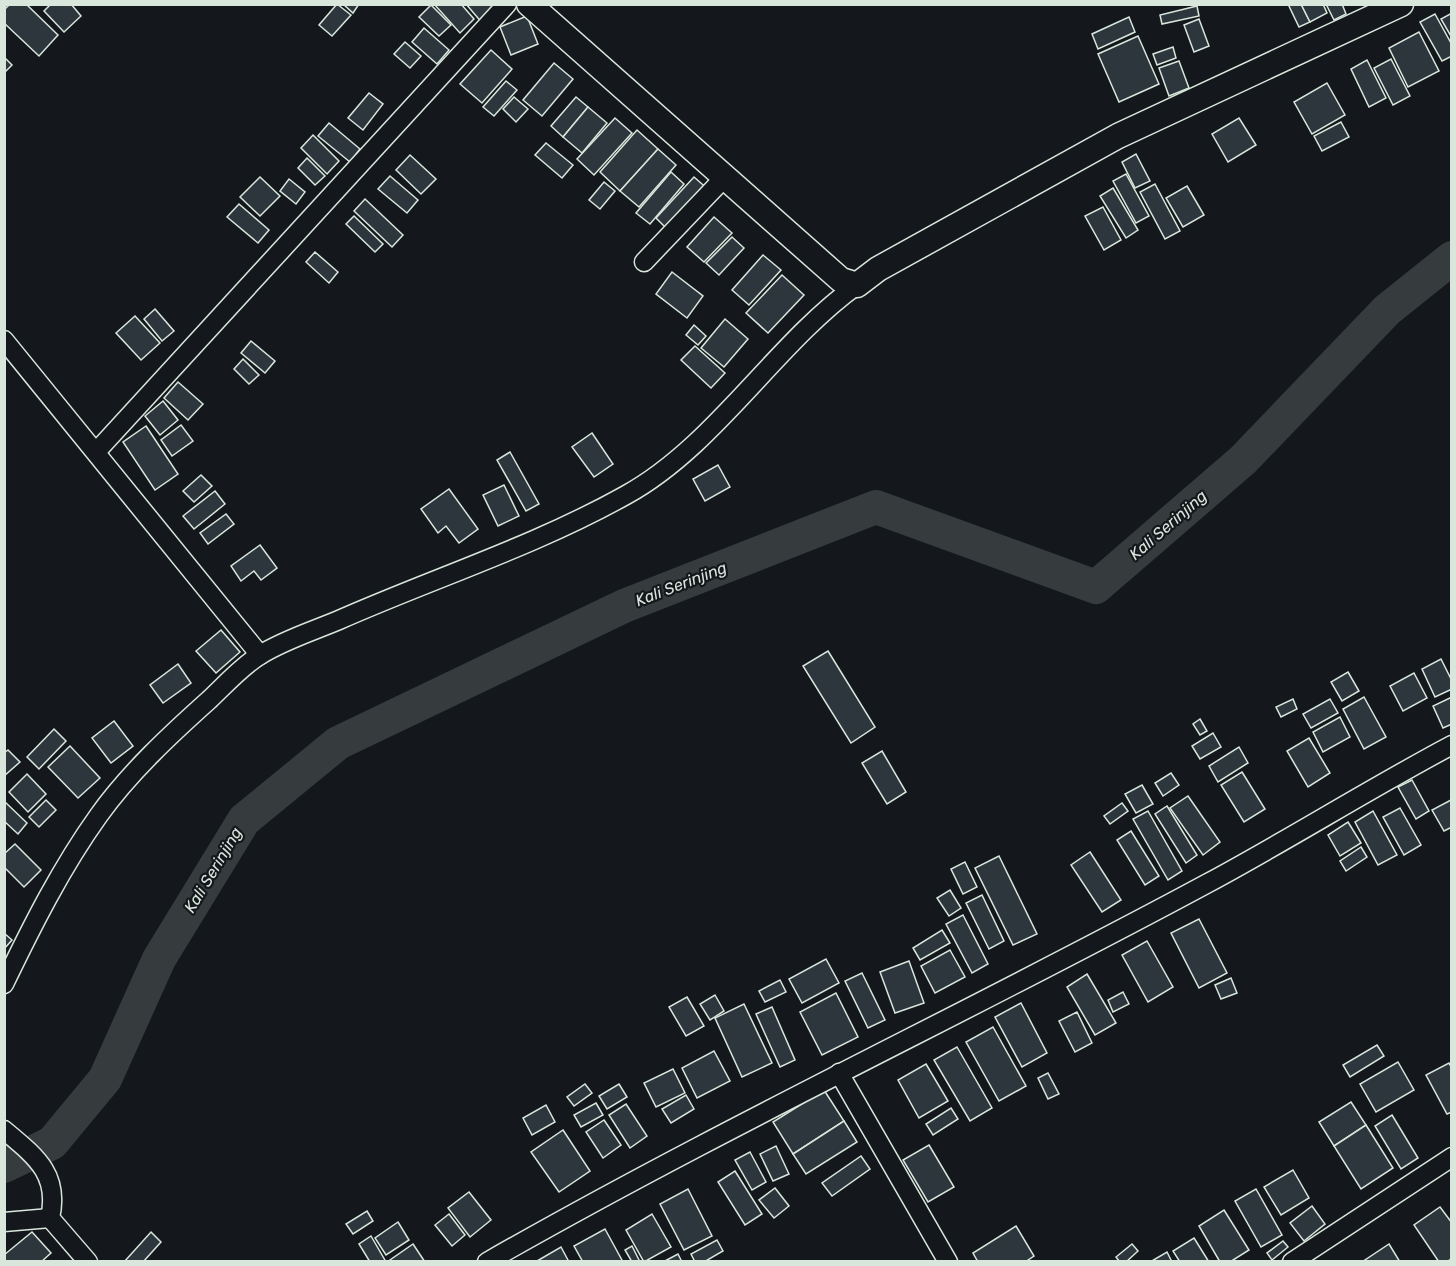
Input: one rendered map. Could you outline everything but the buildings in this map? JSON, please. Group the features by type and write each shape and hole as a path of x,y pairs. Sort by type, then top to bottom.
{"street":[{"path":"96,452 507,4"},
{"path":"529,4 841,280 857,285"},
{"path":"4,984 40,910 98,816 123,784 178,727 260,655 370,606 474,565 626,495 659,474 694,443 810,326 878,269 1118,136 1401,4"},
{"path":"644,262 724,178"},
{"path":"4,340 260,655"},
{"path":"487,1262 569,1215 839,1073 1209,883 1452,744"},
{"path":"839,1073 948,1262"},
{"path":"4,1130 23,1145 49,1175 53,1193 50,1218 88,1262"},
{"path":"1292,1262 1452,1157"},
{"path":"4,1222 50,1218"}],"waterway":[{"name":"Kali Serinjing","path":"4,1166 52,1143 105,1079 159,959 244,820 338,743 624,606 876,507 1096,587 1243,460 1387,310 1452,258"}]}
